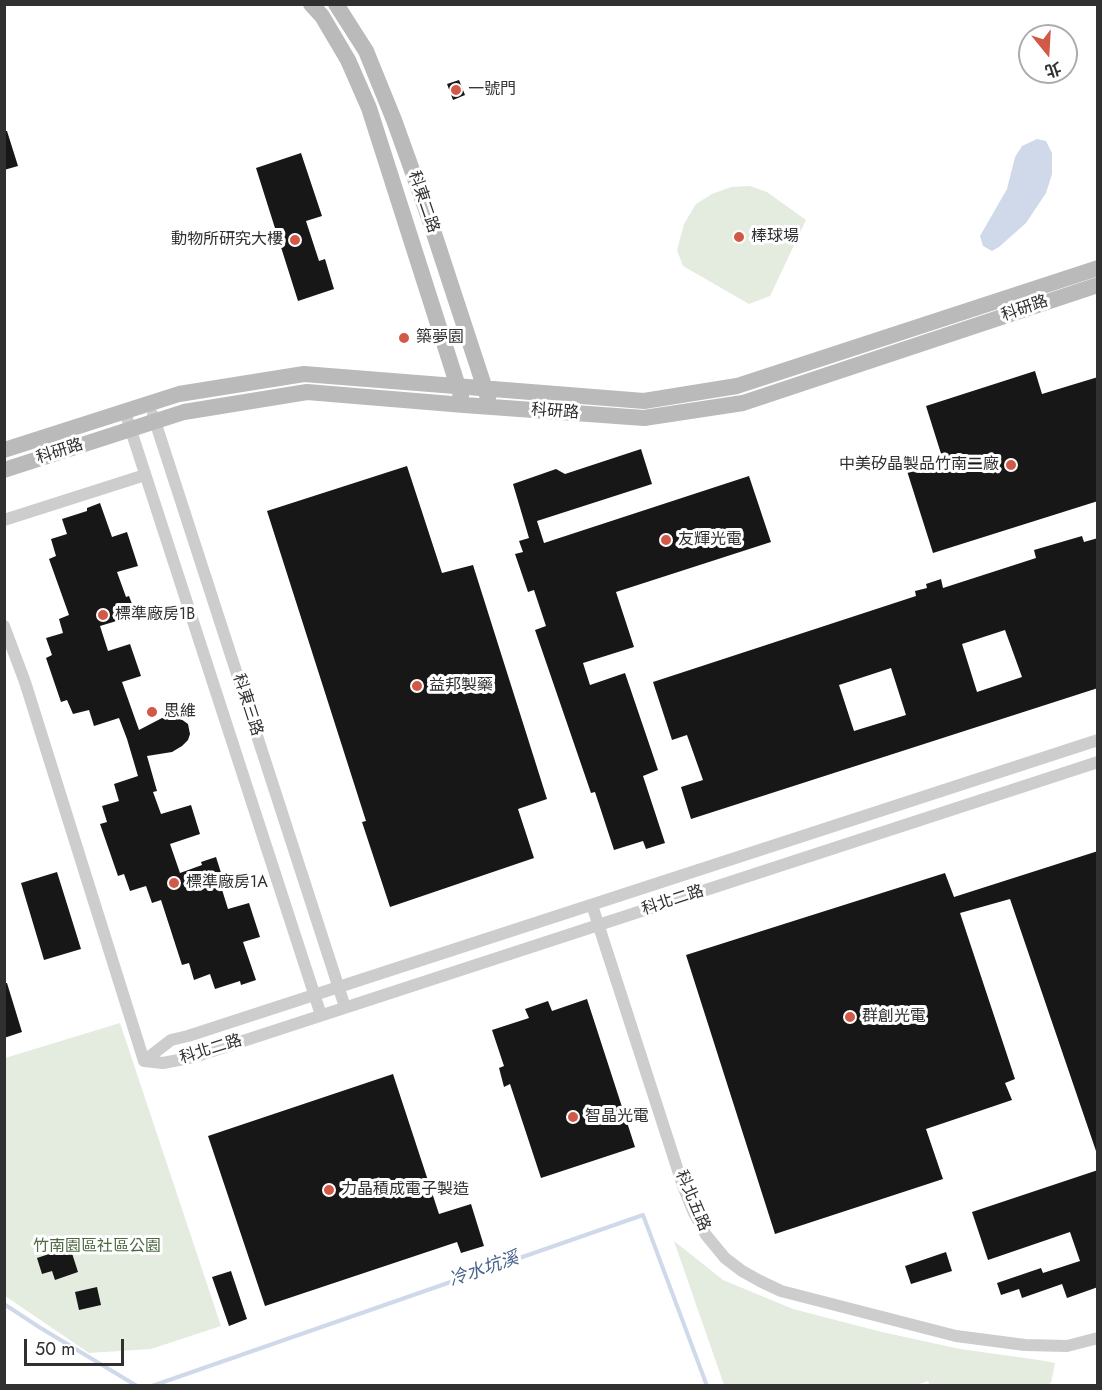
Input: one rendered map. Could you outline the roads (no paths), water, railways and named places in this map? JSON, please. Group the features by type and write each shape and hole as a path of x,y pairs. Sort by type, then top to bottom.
{"street":[{"name":"科東二路","path":"337,5 366,51 394,120 426,209 491,407"},
{"name":"科東二路","path":"313,8 348,60 369,108 464,405"},
{"path":"376,127 394,120"},
{"path":"404,216 426,209"},
{"name":"科研路","path":"4,450 179,394 304,374 644,401 737,386 1098,268"},
{"name":"科研路","path":"4,470 184,412 307,392 644,418 743,404 1098,285"},
{"name":"科東三路","path":"149,404 345,1007"},
{"name":"科東三路","path":"125,412 321,1015"},
{"path":"4,520 146,475"},
{"path":"4,626 25,682 144,1061"},
{"name":"科北二路","path":"144,1061 171,1040 1098,740"},
{"name":"科北二路","path":"144,1061 163,1064 186,1059 1098,762"},
{"name":"科北五路","path":"592,905 683,1186 706,1235 725,1258 742,1271 781,1291 956,1336 1017,1344 1067,1346 1098,1338"}],"water":[{"path":"1037,139 1046,141 1052,153 1052,174 1046,193 1026,223 992,251 983,246 980,236 1007,189 1015,157 1022,146"}],"waterway":[{"name":"冷水坑溪","path":"152,1386 643,1215 707,1386"},
{"name":"冷水坑溪","path":"4,1304 137,1386"}],"place":[{"name":"一號門","path":"456,90"},
{"name":"棒球場","path":"739,237"},
{"name":"動物所研究大樓","path":"295,240"},
{"name":"築夢園","path":"404,338"},
{"name":"中美矽晶製品竹南二廠","path":"1011,465"},
{"name":"友輝光電","path":"666,540"},
{"name":"標準廠房1B","path":"103,615"},
{"name":"益邦製藥","path":"417,686"},
{"name":"思維","path":"152,712"},
{"name":"標準廠房1A","path":"174,883"},
{"name":"群創光電","path":"850,1017"},
{"name":"智晶光電","path":"573,1117"},
{"name":"力晶積成電子製造","path":"329,1190"}],"park label":[{"name":"竹南園區社區公園","path":"97,1247"}]}
